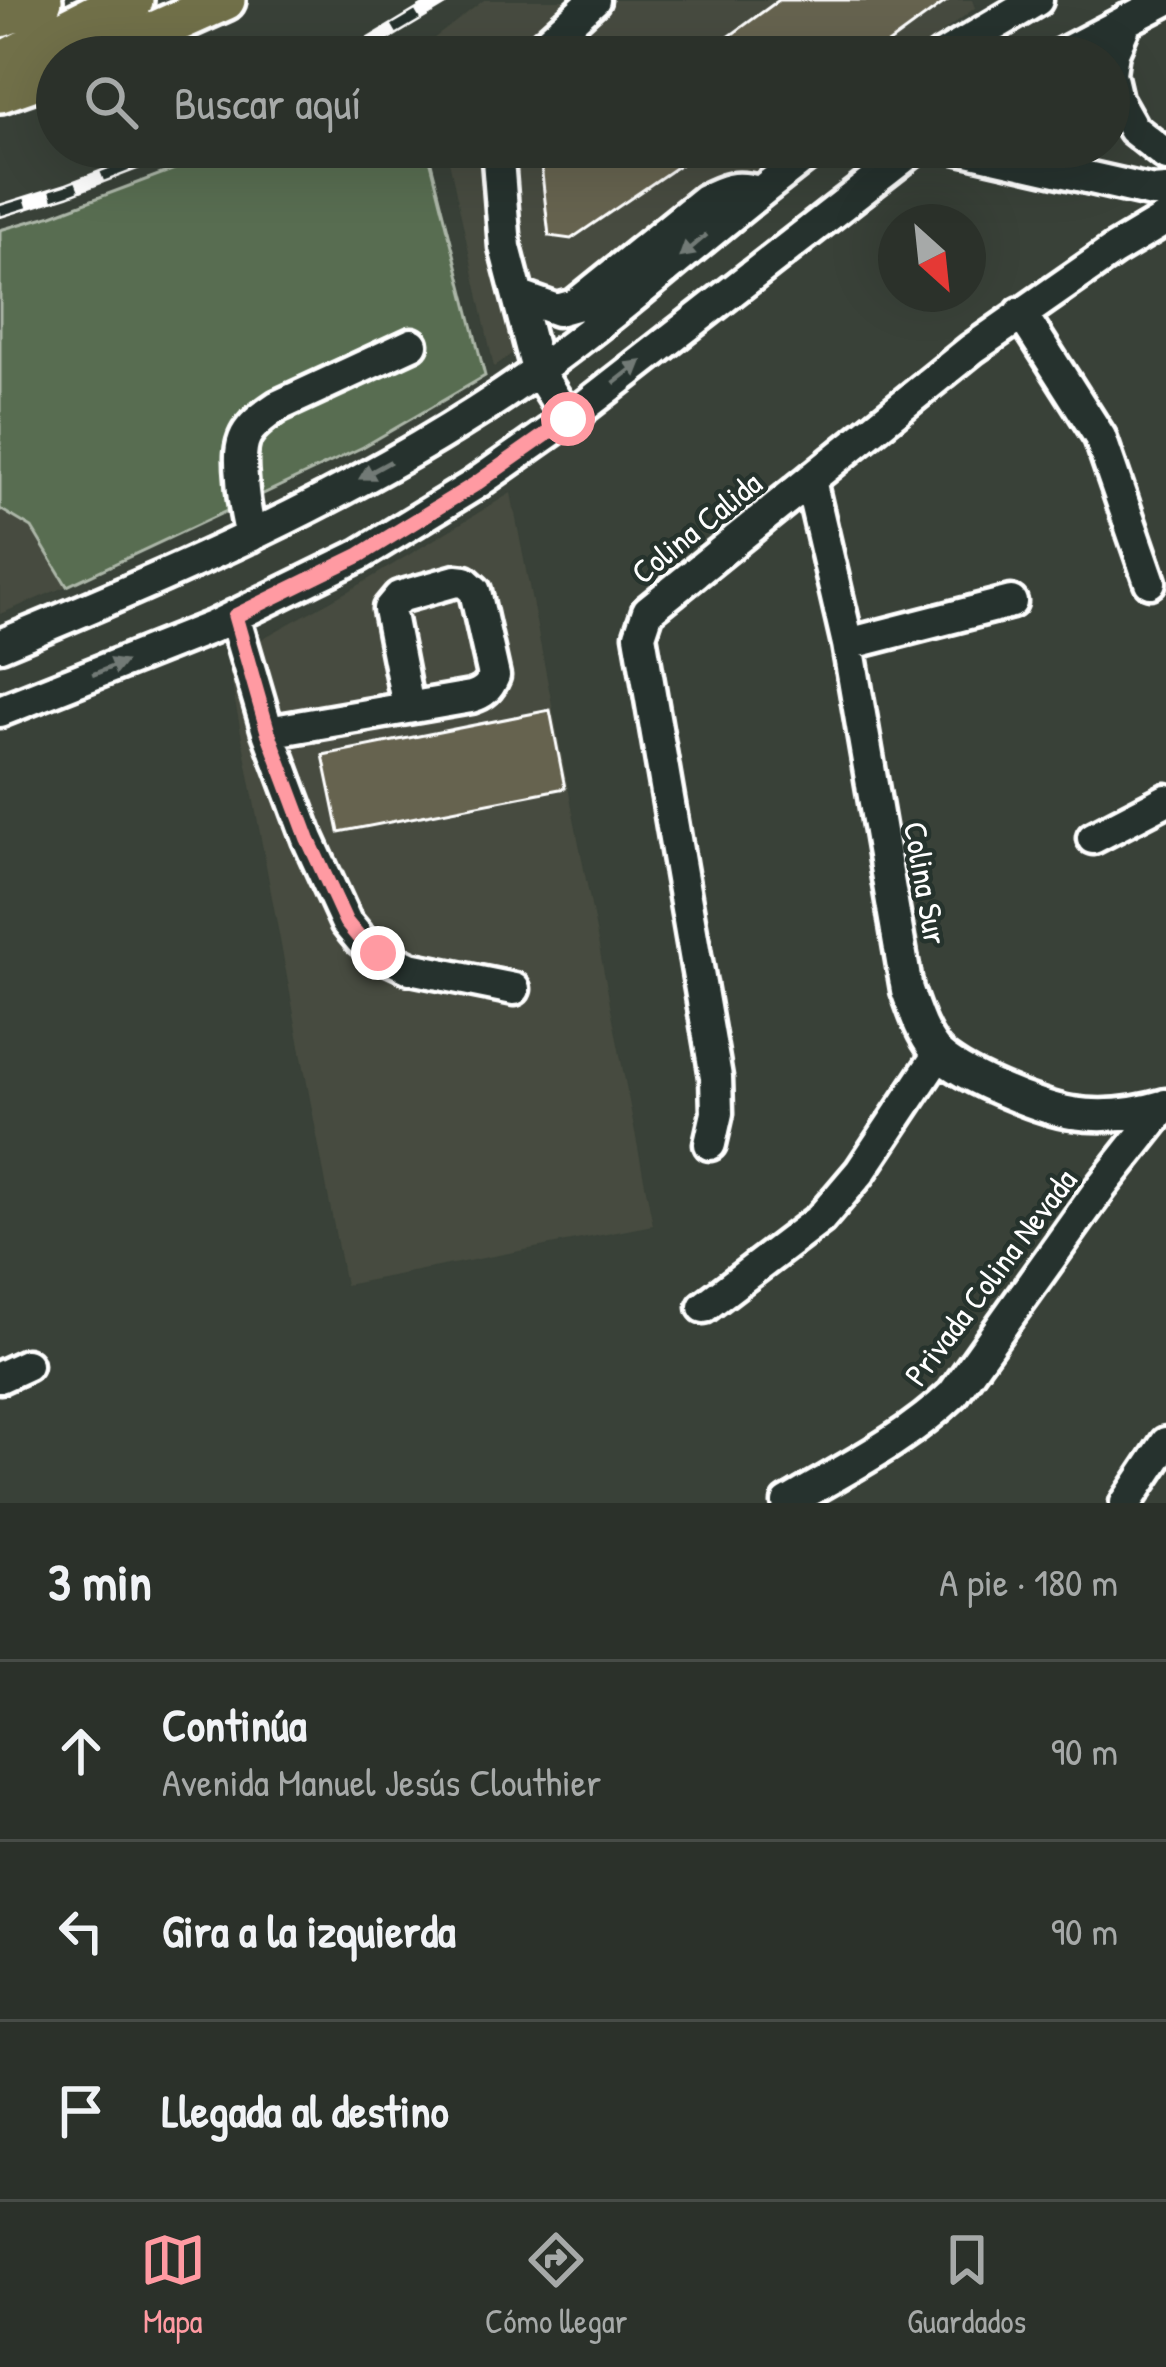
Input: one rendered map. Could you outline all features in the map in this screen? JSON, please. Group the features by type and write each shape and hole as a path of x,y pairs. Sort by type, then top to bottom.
{"highway":[{"path":"0,14 39,0"},
{"path":"59,36 130,0"},
{"path":"0,66 36,48"}],"main road":[{"path":"145,36 225,0"},
{"path":"0,92 36,79"}],"street":[{"path":"554,36 594,0"},
{"path":"976,36 1037,0"},
{"path":"1097,36 1166,0"},
{"path":"1120,36 1127,20"},
{"path":"1130,124 1166,155"},
{"path":"499,168 505,247 537,370 568,419"},
{"path":"0,645 251,536 408,452 537,370 791,168"},
{"path":"0,711 235,616 360,555 474,485 568,419 890,168"},
{"path":"1047,168 1166,191"},
{"path":"518,296 556,310 575,305 705,200 741,187 758,193"},
{"name":"Colina Calida","path":"710,1144 717,1113 716,1077 640,635 648,611 972,349 1166,219"},
{"path":"1021,314 1100,437 1150,582"},
{"path":"251,536 239,450 248,432 278,406 412,344"},
{"name":"Colina Sur","path":"810,480 848,644 908,990 920,1026 938,1055"},
{"path":"268,732 471,697 489,687 494,676 480,612 475,591 465,582 399,597 389,609 408,707"},
{"path":"848,644 1011,602"},
{"path":"235,616 268,732 346,922 378,953 410,968 514,989"},
{"path":"1093,838 1166,800"},
{"path":"704,1307 820,1219 860,1172 938,1055 991,1086 1070,1113 1141,1113 1166,1106"},
{"name":"Privada Colina Nevada","path":"788,1503 898,1439 953,1394 1166,1106"},
{"path":"1126,1503 1166,1443"}],"shaded area":[{"path":"484,0 972,0 975,8 938,36 437,36"},
{"path":"451,168 761,168 494,367"},
{"path":"511,493 653,1225 345,1285 227,658"},
{"path":"0,509 32,528 67,586 0,614"}],"green space":[{"path":"177,168 432,168 485,376 363,447 67,586 32,528 0,509 0,230"}],"building":[{"path":"779,0 948,0 899,36 730,36"},
{"path":"541,168 675,168 571,239 549,236"},
{"path":"550,710 565,788 339,832 323,755"}],"railway":[{"path":"383,36 443,0"},
{"path":"0,211 124,168"}],"route":[{"path":"378,953 346,922 308,839 253,688 235,616 360,555 474,485 568,419"}]}
